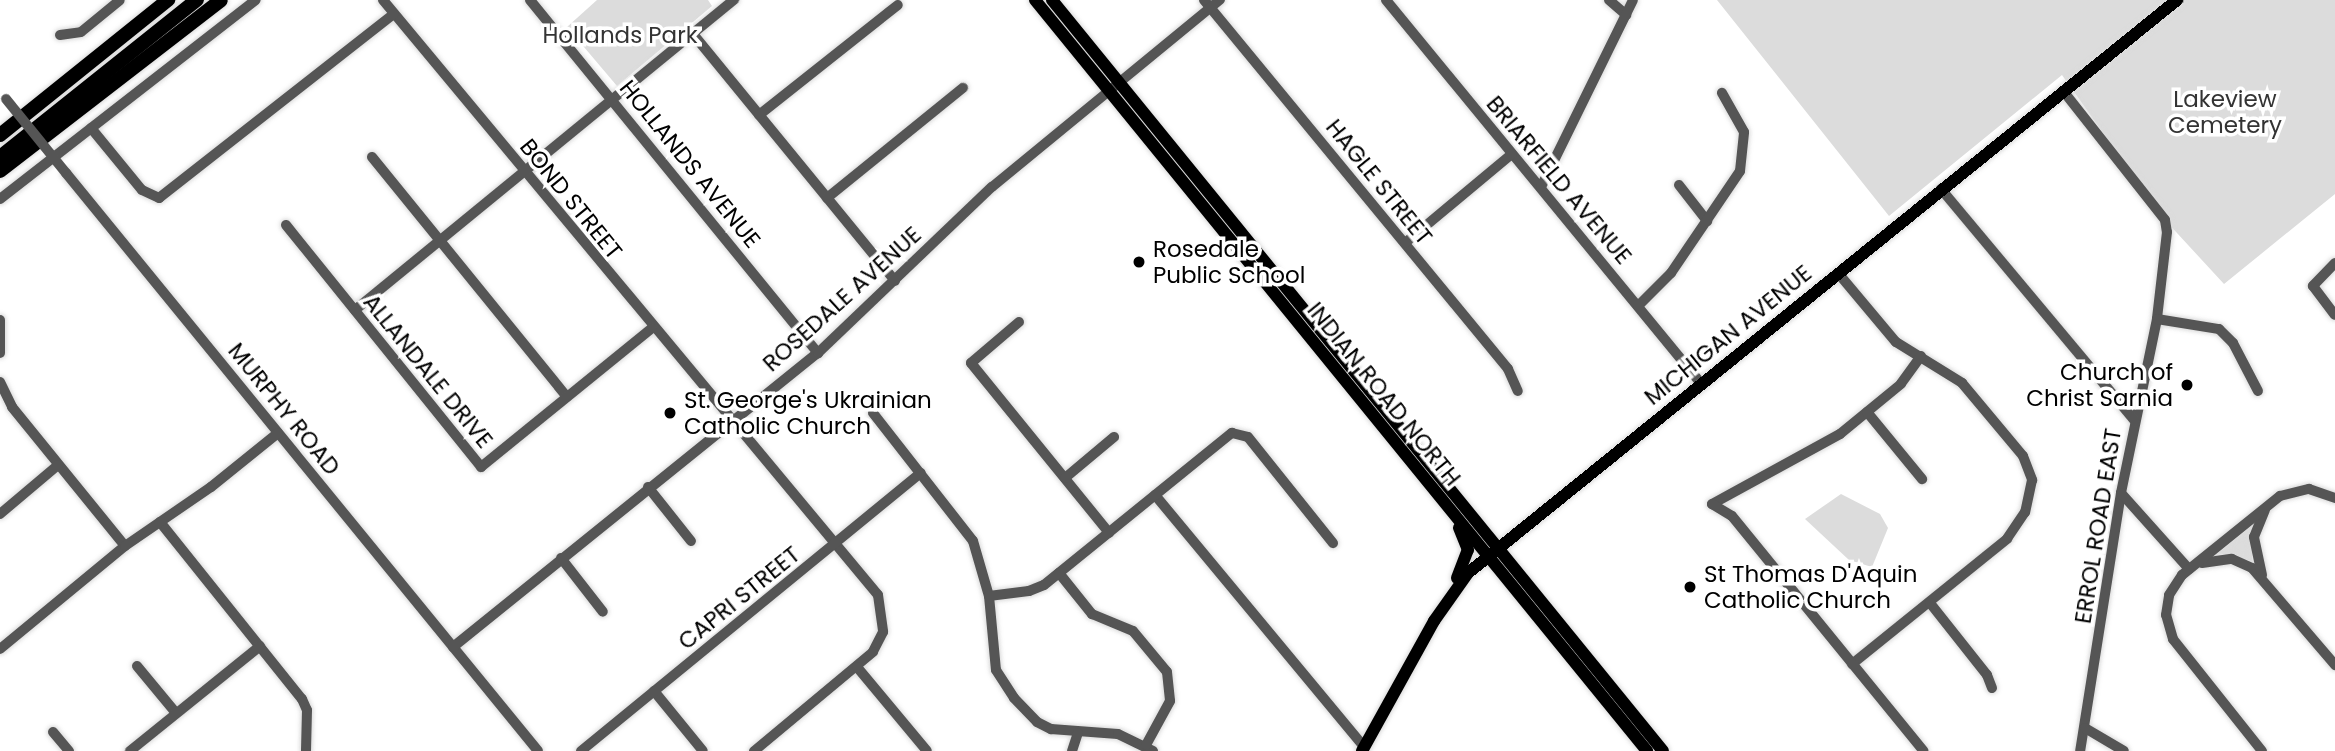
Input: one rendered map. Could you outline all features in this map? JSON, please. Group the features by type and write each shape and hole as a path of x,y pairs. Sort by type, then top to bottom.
{"highway":[{"path":"0,135 158,0"},
{"path":"71,76 168,0"},
{"path":"0,157 197,0"},
{"path":"0,171 221,0"}],"main road":[{"name":"INDIAN ROAD NORTH","path":"1035,0 1114,86 1494,551 1663,751"},
{"name":"INDIAN ROAD NORTH","path":"1052,0 1114,86 1443,500 1494,551 1647,751"},
{"name":"MICHIGAN AVENUE","path":"1363,749 1438,615 1465,576 2177,0"},
{"path":"1438,615 1468,556 1466,539 1443,500"}],"street":[{"path":"61,35 81,32 120,0"},
{"path":"0,199 256,0"},
{"name":"BOND STREET","path":"383,0 652,328 731,420 740,425 878,595 884,614 883,632 873,652 754,751"},
{"name":"HOLLANDS AVENUE","path":"530,0 818,353"},
{"path":"355,310 734,0"},
{"name":"ROSEDALE AVENUE","path":"453,647 731,420 818,353 985,193 1114,86 1207,4 1220,0"},
{"name":"BRIARFIELD AVENUE","path":"1386,0 1701,384"},
{"path":"1609,0 1626,15"},
{"path":"1541,187 1633,0"},
{"name":"HAGLE STREET","path":"1207,4 1508,369 1518,391"},
{"path":"759,115 898,5"},
{"path":"91,128 142,190 159,198 394,14"},
{"path":"692,34 895,281"},
{"path":"827,198 963,88"},
{"name":"ERROL ROAD EAST","path":"2064,92 2165,220 2157,319 2121,493 2081,751"},
{"path":"1638,306 1665,281 1735,180 1745,146 1742,124 1722,93"},
{"name":"MURPHY ROAD","path":"3,95 538,751"},
{"path":"1405,243 1512,154"},
{"path":"372,157 567,397"},
{"path":"1679,185 1707,220"},
{"path":"1941,189 2135,421"},
{"name":"ALLANDALE DRIVE","path":"286,225 481,467 652,328"},
{"path":"2335,263 2313,286 2335,315"},
{"path":"1838,273 1886,332 1962,383 2023,456 2032,480 2025,512 2007,539 1852,664"},
{"path":"2157,319 2219,329 2233,343 2258,391"},
{"path":"0,320 0,353"},
{"path":"1018,322 971,363 1109,533"},
{"path":"1921,356 1902,384 1833,439 1712,504 1732,516 1924,751"},
{"path":"0,382 12,407 125,546"},
{"path":"1867,412 1922,479"},
{"path":"873,413 973,541 982,561 989,596 996,670 1014,698 1037,722 1078,733 1118,734 1149,748 1170,701 1171,681 1165,667 1133,631 1092,614 1059,573"},
{"path":"989,596 1029,592 1059,573 1155,495 1239,432 1248,437 1333,543"},
{"path":"0,649 125,546 278,433"},
{"path":"1065,478 1114,437"},
{"path":"0,514 58,466"},
{"name":"CAPRI STREET","path":"581,751 920,473"},
{"path":"648,487 691,541"},
{"path":"2263,751 2169,631 2169,595 2189,569 2269,504 2300,490 2316,489 2335,498"},
{"path":"2121,493 2189,569"},
{"path":"1155,495 1363,749"},
{"path":"2269,504 2254,537 2256,561 2264,578 2335,665"},
{"path":"160,522 260,646 307,710 306,751"},
{"path":"561,558 603,612"},
{"path":"2189,569 2210,560 2232,559 2264,578"},
{"path":"1930,603 1987,675 1992,688"},
{"path":"130,751 260,646"},
{"path":"137,666 176,713"},
{"path":"858,667 928,751"},
{"path":"654,691 703,751"},
{"path":"2085,728 2124,751"},
{"path":"53,732 69,751"},
{"path":"1072,751 1078,733"}],"green space":[{"name":"Hollands Park","path":"597,0 708,0 712,6 617,86 567,27"},
{"name":"Lakeview Cemetery","path":"1717,0 2335,0 2335,194 2224,284 2165,220 2062,75 1889,216"},
{"path":"1841,494 1880,514 1888,528 1872,567 1849,560 1805,519"},
{"path":"2251,526 2252,561 2218,553"}],"place":[{"name":"Rosedale Public School","path":"1139,262"},
{"name":"Church of Christ Sarnia","path":"2187,385"},
{"name":"St. George's Ukrainian Catholic Church","path":"670,413"},
{"name":"St Thomas D'Aquin Catholic Church","path":"1690,587"}]}
